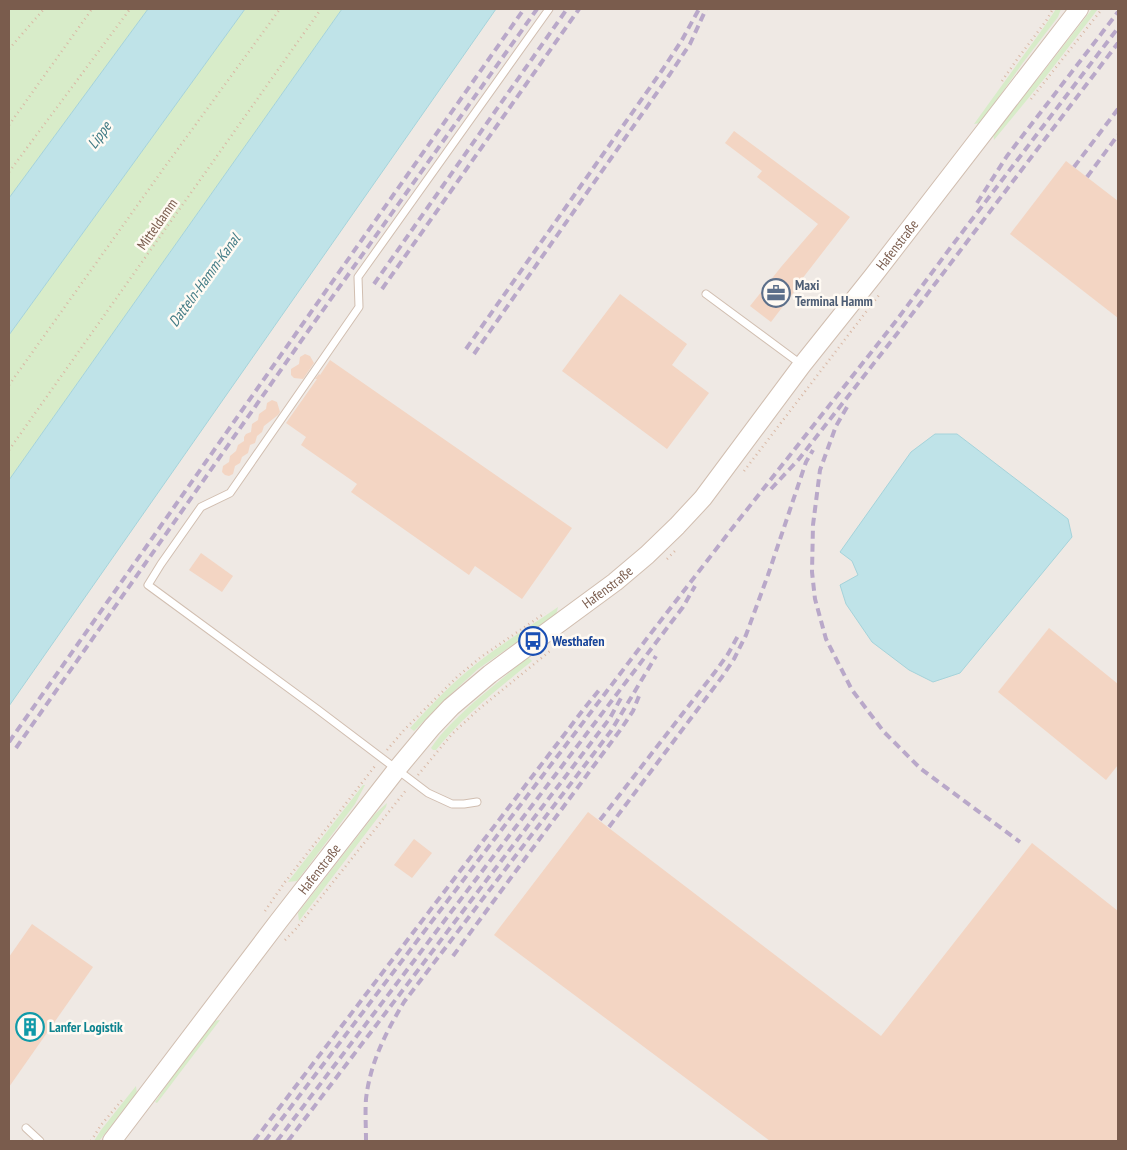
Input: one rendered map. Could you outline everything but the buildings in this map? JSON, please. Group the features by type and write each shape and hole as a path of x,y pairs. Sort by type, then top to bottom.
{"street":[{"name":"Hafenstraße","path":"112,1141 272,930 432,727 472,688 615,582 647,555 703,498 802,365 1079,9"}],"lane":[{"path":"477,802 452,804 417,786 397,769 148,585 201,507 230,493 359,307 358,277 549,9"},
{"path":"706,294 802,365"},
{"path":"26,1128 40,1141"}],"path":[{"path":"9,49 44,9"},
{"path":"9,125 92,9"},
{"path":"9,172 130,9"},
{"path":"9,384 280,9"},
{"name":"Mitteldamm","path":"9,450 321,9"},
{"path":"1002,81 1053,9"},
{"path":"264,912 285,882 404,730 457,677 481,657 550,610"},
{"path":"91,1141 101,1125 128,1093"}],"shaded area":[{"path":"496,9 1118,9 1118,1141 9,1141 9,706"}],"green space":[{"path":"9,9 148,9 9,198"},
{"path":"245,9 342,9 9,480 9,335"},
{"path":"1056,9 1061,9 1058,17 1022,64 981,123 974,124 1044,27"},
{"path":"1092,9 1098,9 994,140 993,133"},
{"path":"558,607 556,615 478,669 414,731 410,728 442,694 476,664"},
{"path":"528,657 532,661 469,714 436,750 431,748 462,713"},
{"path":"363,785 365,785 355,804 297,881 288,882"},
{"path":"387,803 386,807 299,921 298,913 375,814"},
{"path":"220,1020 157,1103 155,1102 212,1021"},
{"path":"136,1086 137,1094 99,1141 94,1141 101,1130"}],"water":[{"name":"Lippe","path":"148,9 245,9 9,335 9,198"},
{"name":"Datteln-Hamm-Kanal","path":"342,9 496,9 9,706 9,480"},
{"path":"935,434 957,434 1068,519 1072,537 960,673 933,682 909,670 872,642 846,604 840,585 858,575 852,561 840,552 911,452"}],"railway":[{"path":"9,742 524,9"},
{"path":"16,748 306,334 537,9"},
{"path":"374,284 567,9"},
{"path":"382,289 579,9"},
{"path":"466,349 663,69 699,9"},
{"path":"474,354 670,74 690,44 706,9"},
{"path":"977,203 1007,156 1118,12"},
{"path":"265,1141 645,641 896,321 1118,28"},
{"path":"771,489 799,459 903,326 1118,43"},
{"path":"1074,167 1118,109"},
{"path":"1087,177 1118,135"},
{"path":"847,407 836,426 820,470 813,525 812,572 815,599 826,639 852,690 884,732 921,769 1020,842"},
{"path":"609,827 734,659 746,635 806,462 813,450"},
{"path":"277,1141 683,607 695,586"},
{"path":"600,820 715,672 739,634"},
{"path":"366,1141 366,1099 371,1073 385,1036 404,1002 611,731 656,656"},
{"path":"254,1141 600,689"},
{"path":"453,956 621,729 633,711 639,696"},
{"path":"288,1141 610,718 621,698"}],"place":[{"name":"Maxi Terminal Hamm","path":"776,293"},
{"name":"Westhafen","path":"533,641"},
{"name":"Lanfer Logistik","path":"30,1027"}]}
